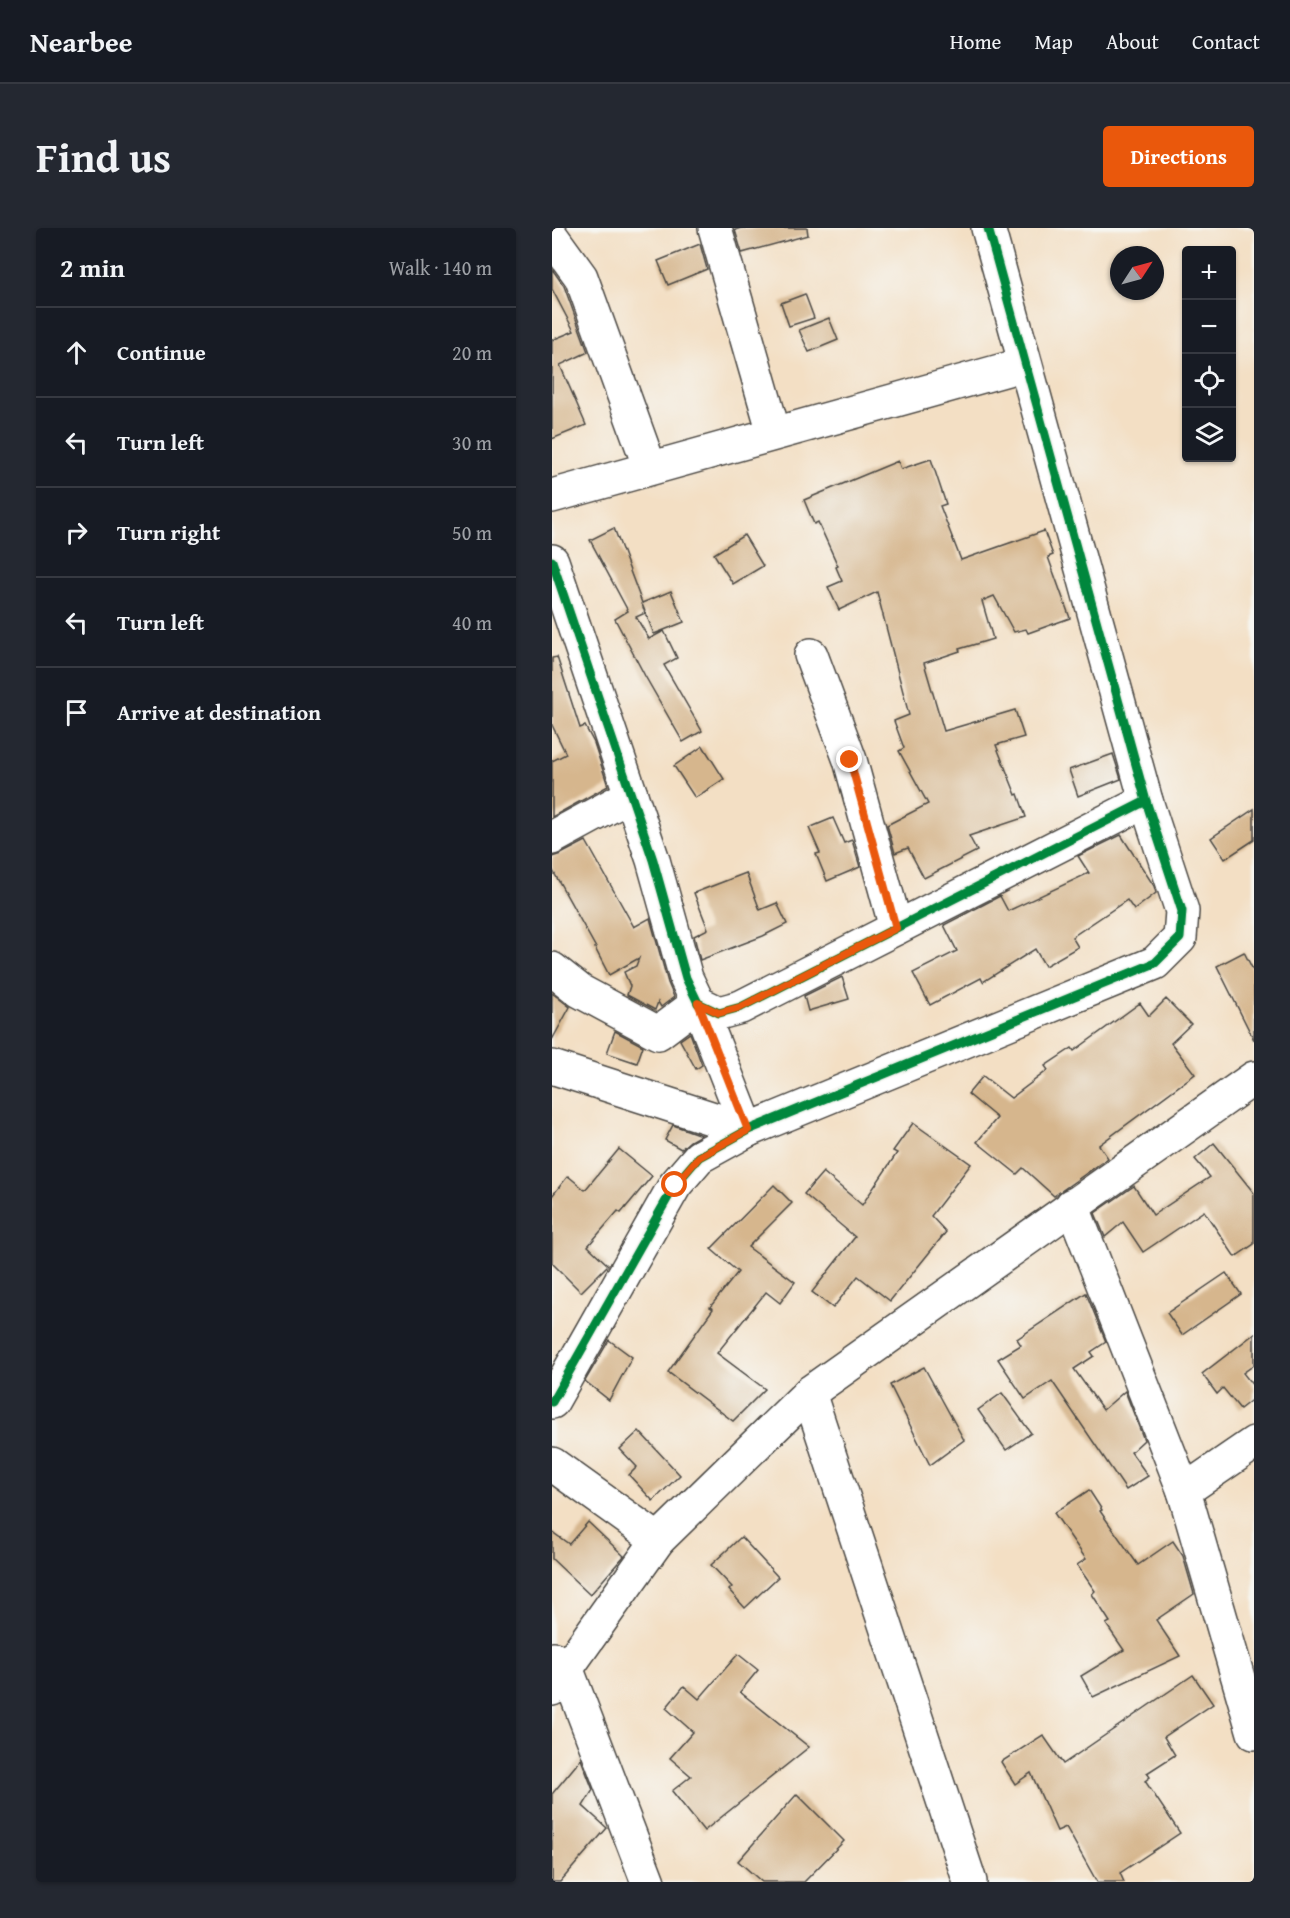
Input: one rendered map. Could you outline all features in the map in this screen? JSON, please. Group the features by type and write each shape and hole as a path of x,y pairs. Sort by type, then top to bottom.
{"street":[{"path":"715,228 774,433"},
{"path":"552,1402 675,1185 699,1157 748,1130 1155,963 1180,938 1182,911 1146,801 988,228"},
{"path":"552,237 581,277 650,468"},
{"path":"552,496 1025,364"},
{"path":"552,561 653,860 686,978 748,1130"},
{"path":"811,655 850,760 896,928"},
{"path":"552,838 631,795"},
{"path":"698,1003 719,1013 741,1007 1146,801"},
{"path":"552,969 588,996 658,1033 698,1003"},
{"path":"552,1067 748,1130"},
{"path":"637,1874 557,1672 658,1540 809,1393 1254,1078"},
{"path":"1072,1205 1184,1491 1254,1733"},
{"path":"809,1393 970,1882"},
{"path":"1184,1491 1254,1443"},
{"path":"552,1464 658,1540"}],"building":[{"path":"741,228 807,228 808,235 742,253 735,230"},
{"path":"700,244 707,269 668,285 658,261"},
{"path":"552,269 564,286 588,352 560,365 586,425 552,439 552,340 574,331 552,289"},
{"path":"805,294 814,318 789,326 781,303"},
{"path":"829,318 838,340 809,352 799,330"},
{"path":"931,459 946,504 940,506 961,560 1044,531 1053,555 1048,557 1070,618 1028,633 1026,629 1014,632 994,596 982,601 993,639 924,663 944,731 1015,710 1024,737 996,745 1026,817 969,836 977,851 924,878 908,848 895,853 887,825 928,804 899,751 904,748 894,721 909,715 877,592 839,610 828,587 842,581 836,567 838,566 818,522 814,524 804,500 898,461 901,469"},
{"path":"614,528 642,603 671,591 684,622 654,634 642,604 645,613 636,617 649,639 664,631 677,658 664,665 702,731 683,742 615,619 628,611 590,540"},
{"path":"744,535 763,566 733,584 714,554"},
{"path":"557,657 580,728 585,726 594,743 608,786 552,817 552,761 566,754 552,725 552,658"},
{"path":"703,746 724,779 695,798 674,766"},
{"path":"1113,754 1121,779 1078,796 1069,770"},
{"path":"1254,809 1254,840 1225,859 1211,838"},
{"path":"833,818 844,843 852,840 860,867 827,881 816,854 820,853 809,828"},
{"path":"1121,835 1154,886 1156,893 1134,910 1127,900 1072,937 1078,947 1045,966 1035,949 983,982 981,978 930,1005 913,973 957,951 944,925 1000,896 1008,911 1089,873 1078,856"},
{"path":"586,841 634,927 650,918 674,997 661,1007 658,1002 655,1010 627,995 630,986 624,972 636,966 639,958 609,975 552,869 552,857"},
{"path":"746,873 760,910 777,903 787,924 763,936 700,960 694,936 708,929 694,893"},
{"path":"1244,952 1254,972 1254,1040 1217,966"},
{"path":"842,977 849,999 808,1011 804,996"},
{"path":"552,993 570,1007 552,1040"},
{"path":"1166,999 1191,1024 1171,1043 1195,1074 1099,1145 1108,1158 1054,1196 1023,1168 1017,1174 977,1142 997,1118 968,1094 983,1076 1011,1098 1048,1070 1045,1066 1072,1048 1074,1051 1140,1003 1149,1016"},
{"path":"615,1031 643,1046 637,1063 607,1053"},
{"path":"690,1033 702,1065 696,1069 680,1040"},
{"path":"913,1123 971,1164 931,1216 946,1232 890,1301 858,1276 833,1308 812,1292 855,1237 804,1194 823,1172 862,1205 897,1153 893,1151"},
{"path":"673,1125 701,1135 681,1149 665,1140"},
{"path":"1214,1143 1254,1193 1254,1244 1235,1257 1204,1211 1143,1252 1123,1222 1105,1237 1095,1213 1134,1186 1153,1215 1210,1177 1195,1159"},
{"path":"619,1149 652,1176 621,1213 618,1211 588,1246 608,1265 581,1292 552,1263 552,1196 568,1176 585,1190"},
{"path":"774,1185 792,1203 748,1247 795,1282 780,1303 766,1292 717,1353 765,1389 733,1421 668,1372 713,1309 710,1307 738,1272 711,1249"},
{"path":"1226,1273 1241,1294 1182,1335 1167,1313"},
{"path":"1086,1293 1106,1342 1091,1352 1094,1356 1074,1369 1103,1410 1125,1391 1144,1440 1131,1452 1148,1476 1126,1490 1052,1381 1025,1399 998,1359 1021,1345 1017,1339"},
{"path":"1254,1334 1254,1365 1243,1373 1254,1387 1254,1398 1240,1409 1223,1388 1217,1394 1202,1374"},
{"path":"609,1340 632,1357 609,1400 585,1381"},
{"path":"924,1367 964,1440 930,1465 890,1385"},
{"path":"1002,1393 1031,1433 1006,1450 978,1410"},
{"path":"639,1431 680,1475 653,1501 629,1475 637,1467 620,1449"},
{"path":"1089,1490 1102,1510 1100,1511 1138,1565 1173,1541 1183,1556 1194,1594 1156,1620 1180,1656 1093,1697 1081,1676 1124,1650 1106,1624 1110,1622 1092,1594 1095,1591 1077,1565 1086,1559 1054,1513"},
{"path":"588,1522 624,1556 590,1595 552,1559 552,1532 569,1544"},
{"path":"741,1537 778,1577 745,1608 729,1590 732,1587 711,1565"},
{"path":"738,1654 758,1670 740,1692 809,1747 704,1831 672,1791 691,1776 670,1758 693,1732 666,1708 684,1686 699,1699"},
{"path":"1193,1675 1213,1704 1164,1737 1175,1755 1147,1773 1150,1777 1145,1781 1180,1833 1120,1873 1124,1882 1097,1882 1066,1827 1057,1831 1031,1773 1015,1784 1001,1762 1043,1735 1063,1764"},
{"path":"581,1759 593,1790 583,1806 607,1828 560,1882 552,1882 552,1794"},
{"path":"797,1794 844,1841 804,1882 762,1882 738,1861"}],"cycle path":[{"path":"552,1402 675,1185 699,1157 748,1130 1155,963 1180,938 1182,911 1146,801 988,228"},
{"path":"552,561 653,860 686,978 698,1003 719,1013 741,1007 1146,801"}],"route":[{"path":"675,1185 699,1157 748,1130 698,1003 719,1013 741,1007 896,928 850,760"}]}
